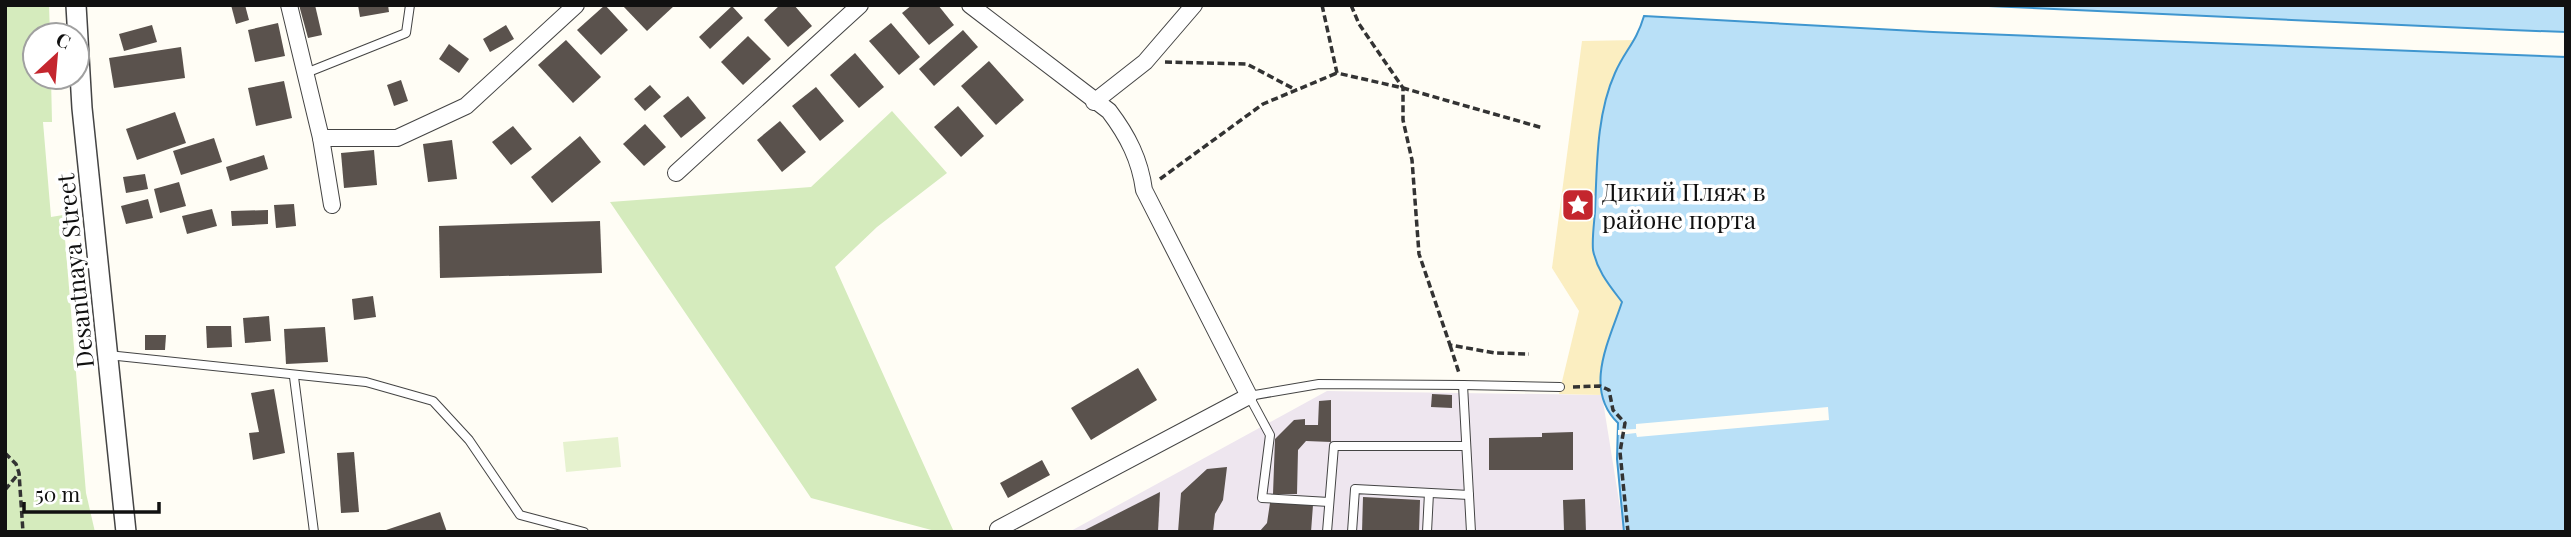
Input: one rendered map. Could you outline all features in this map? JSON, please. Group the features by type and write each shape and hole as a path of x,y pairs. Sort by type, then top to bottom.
{"street":[{"name":"Desantnaya Street","path":"76,5 82,108 126,532"},
{"path":"289,5 321,138 332,205"},
{"path":"321,138 397,138 466,106 576,5"},
{"path":"676,173 860,5"},
{"path":"970,5 1094,102 1110,111 1141,164 1144,190 1250,396 998,531"},
{"path":"1094,102 1145,62 1194,5"}],"lane":[{"path":"306,73 406,33 410,5"},
{"path":"108,355 294,377 366,382 433,401 469,440 520,515 584,532"},
{"path":"294,377 314,532"},
{"path":"1329,502 1262,498 1270,435 1250,396 1319,384 1560,387"},
{"path":"1463,385 1471,532"},
{"path":"1327,532 1334,446 1466,446"},
{"path":"1352,532 1354,489 1469,495"},
{"path":"1427,532 1429,493"}],"path":[{"path":"1322,5 1337,74"},
{"path":"1351,5 1359,24 1403,88 1403,120 1412,160 1419,254 1463,385"},
{"path":"1145,62 1247,64 1296,90"},
{"path":"1144,190 1263,104 1337,74 1403,88 1543,128"},
{"path":"1450,345 1494,353 1529,354"},
{"path":"1560,387 1600,386 1609,390 1613,410 1625,423 1620,452 1628,532"},
{"path":"5,453 16,464 19,473 23,532"},
{"path":"5,490 19,473"}],"shaded area":[{"path":"1327,391 1602,395 1624,532 1069,532"}],"green space":[{"path":"5,5 49,5 50,21 21,21 21,91 51,91 52,122 43,122 51,217 63,215 86,493 95,532 5,532"},
{"path":"892,111 947,173 877,227 835,267 954,532 939,532 811,498 610,202 811,187"},
{"path":"618,437 621,467 566,472 563,442"}],"sand":[{"name":"Дикий Пляж в районе порта","path":"1637,40 1614,75 1598,162 1593,249 1622,301 1602,395 1559,394 1579,311 1552,268 1582,41"}],"water":[{"path":"1966,5 2566,5 2566,32 2511,30"},
{"path":"1644,16 1933,32 2566,57 2566,532 1624,532 1617,459 1618,423 1608,410 1600,380 1606,348 1622,302 1598,265 1593,250 1593,236 1604,106 1615,73 1638,33"}],"pier":[{"path":"1828,407 1829,420 1637,437 1636,433 1618,435 1618,430 1636,429 1636,424"}],"building":[{"path":"231,5 245,5 249,20 236,24"},
{"path":"299,5 315,5 322,35 308,38"},
{"path":"358,5 388,5 389,12 360,17"},
{"path":"605,5 628,30 601,55 577,30"},
{"path":"622,5 675,5 647,31"},
{"path":"780,5 794,5 812,26 788,47 764,20"},
{"path":"912,5 938,5 954,25 929,45 902,13"},
{"path":"732,6 743,18 710,49 699,37"},
{"path":"278,23 285,56 255,62 248,30"},
{"path":"891,23 920,57 899,75 869,41"},
{"path":"152,25 157,42 124,51 119,34"},
{"path":"506,25 514,39 490,52 483,39"},
{"path":"963,30 978,47 934,86 919,69"},
{"path":"748,36 771,59 743,85 721,62"},
{"path":"566,40 601,77 573,103 538,65"},
{"path":"449,44 469,59 459,73 439,59"},
{"path":"181,47 185,78 114,88 109,58"},
{"path":"855,53 884,87 859,108 830,75"},
{"path":"989,61 1024,100 996,125 961,86"},
{"path":"401,80 408,101 394,106 387,85"},
{"path":"284,81 292,118 256,126 248,88"},
{"path":"650,85 661,97 645,111 634,99"},
{"path":"816,87 844,121 820,141 792,106"},
{"path":"688,96 706,118 681,138 663,116"},
{"path":"958,106 984,136 961,157 934,127"},
{"path":"175,112 186,143 137,160 126,129"},
{"path":"780,121 806,152 782,172 757,140"},
{"path":"645,124 666,147 644,166 623,144"},
{"path":"513,126 532,149 511,165 492,142"},
{"path":"580,136 601,162 552,203 531,177"},
{"path":"214,138 222,162 181,175 173,151"},
{"path":"452,140 457,179 428,182 423,144"},
{"path":"374,150 377,185 344,188 341,153"},
{"path":"264,155 268,169 230,181 226,167"},
{"path":"145,174 148,189 126,193 123,177"},
{"path":"179,182 186,206 160,213 154,189"},
{"path":"148,199 153,218 126,224 121,206"},
{"path":"294,204 296,226 276,228 274,205"},
{"path":"212,209 217,226 187,234 182,216"},
{"path":"268,210 268,224 232,226 231,211"},
{"path":"600,221 602,273 440,278 439,226"},
{"path":"373,296 376,317 354,320 352,299"},
{"path":"269,316 271,341 245,343 243,318"},
{"path":"206,326 231,326 232,347 207,348"},
{"path":"325,327 328,362 286,364 284,329"},
{"path":"145,335 166,335 165,350 145,350"},
{"path":"1138,368 1157,400 1091,440 1071,408"},
{"path":"274,389 285,453 253,460 249,433 259,432 251,393"},
{"path":"1432,394 1452,395 1452,408 1431,407"},
{"path":"1331,400 1331,442 1306,441 1298,450 1297,494 1273,494 1275,439 1294,420 1305,419 1305,425 1318,425 1319,401"},
{"path":"1573,432 1573,470 1489,470 1489,438 1542,437 1542,433"},
{"path":"354,452 359,512 341,513 337,453"},
{"path":"1042,460 1050,475 1008,498 1000,483"},
{"path":"1227,467 1223,500 1215,514 1213,532 1178,532 1181,493 1207,469"},
{"path":"1160,492 1158,532 1081,532"},
{"path":"1363,497 1420,500 1419,532 1362,532"},
{"path":"1585,499 1586,532 1564,532 1563,500"},
{"path":"1270,503 1313,505 1311,532 1259,532 1267,523"},
{"path":"440,512 447,532 383,532 383,531"}],"place":[{"name":"Дикий Пляж в районе порта","path":"1578,205"}]}
